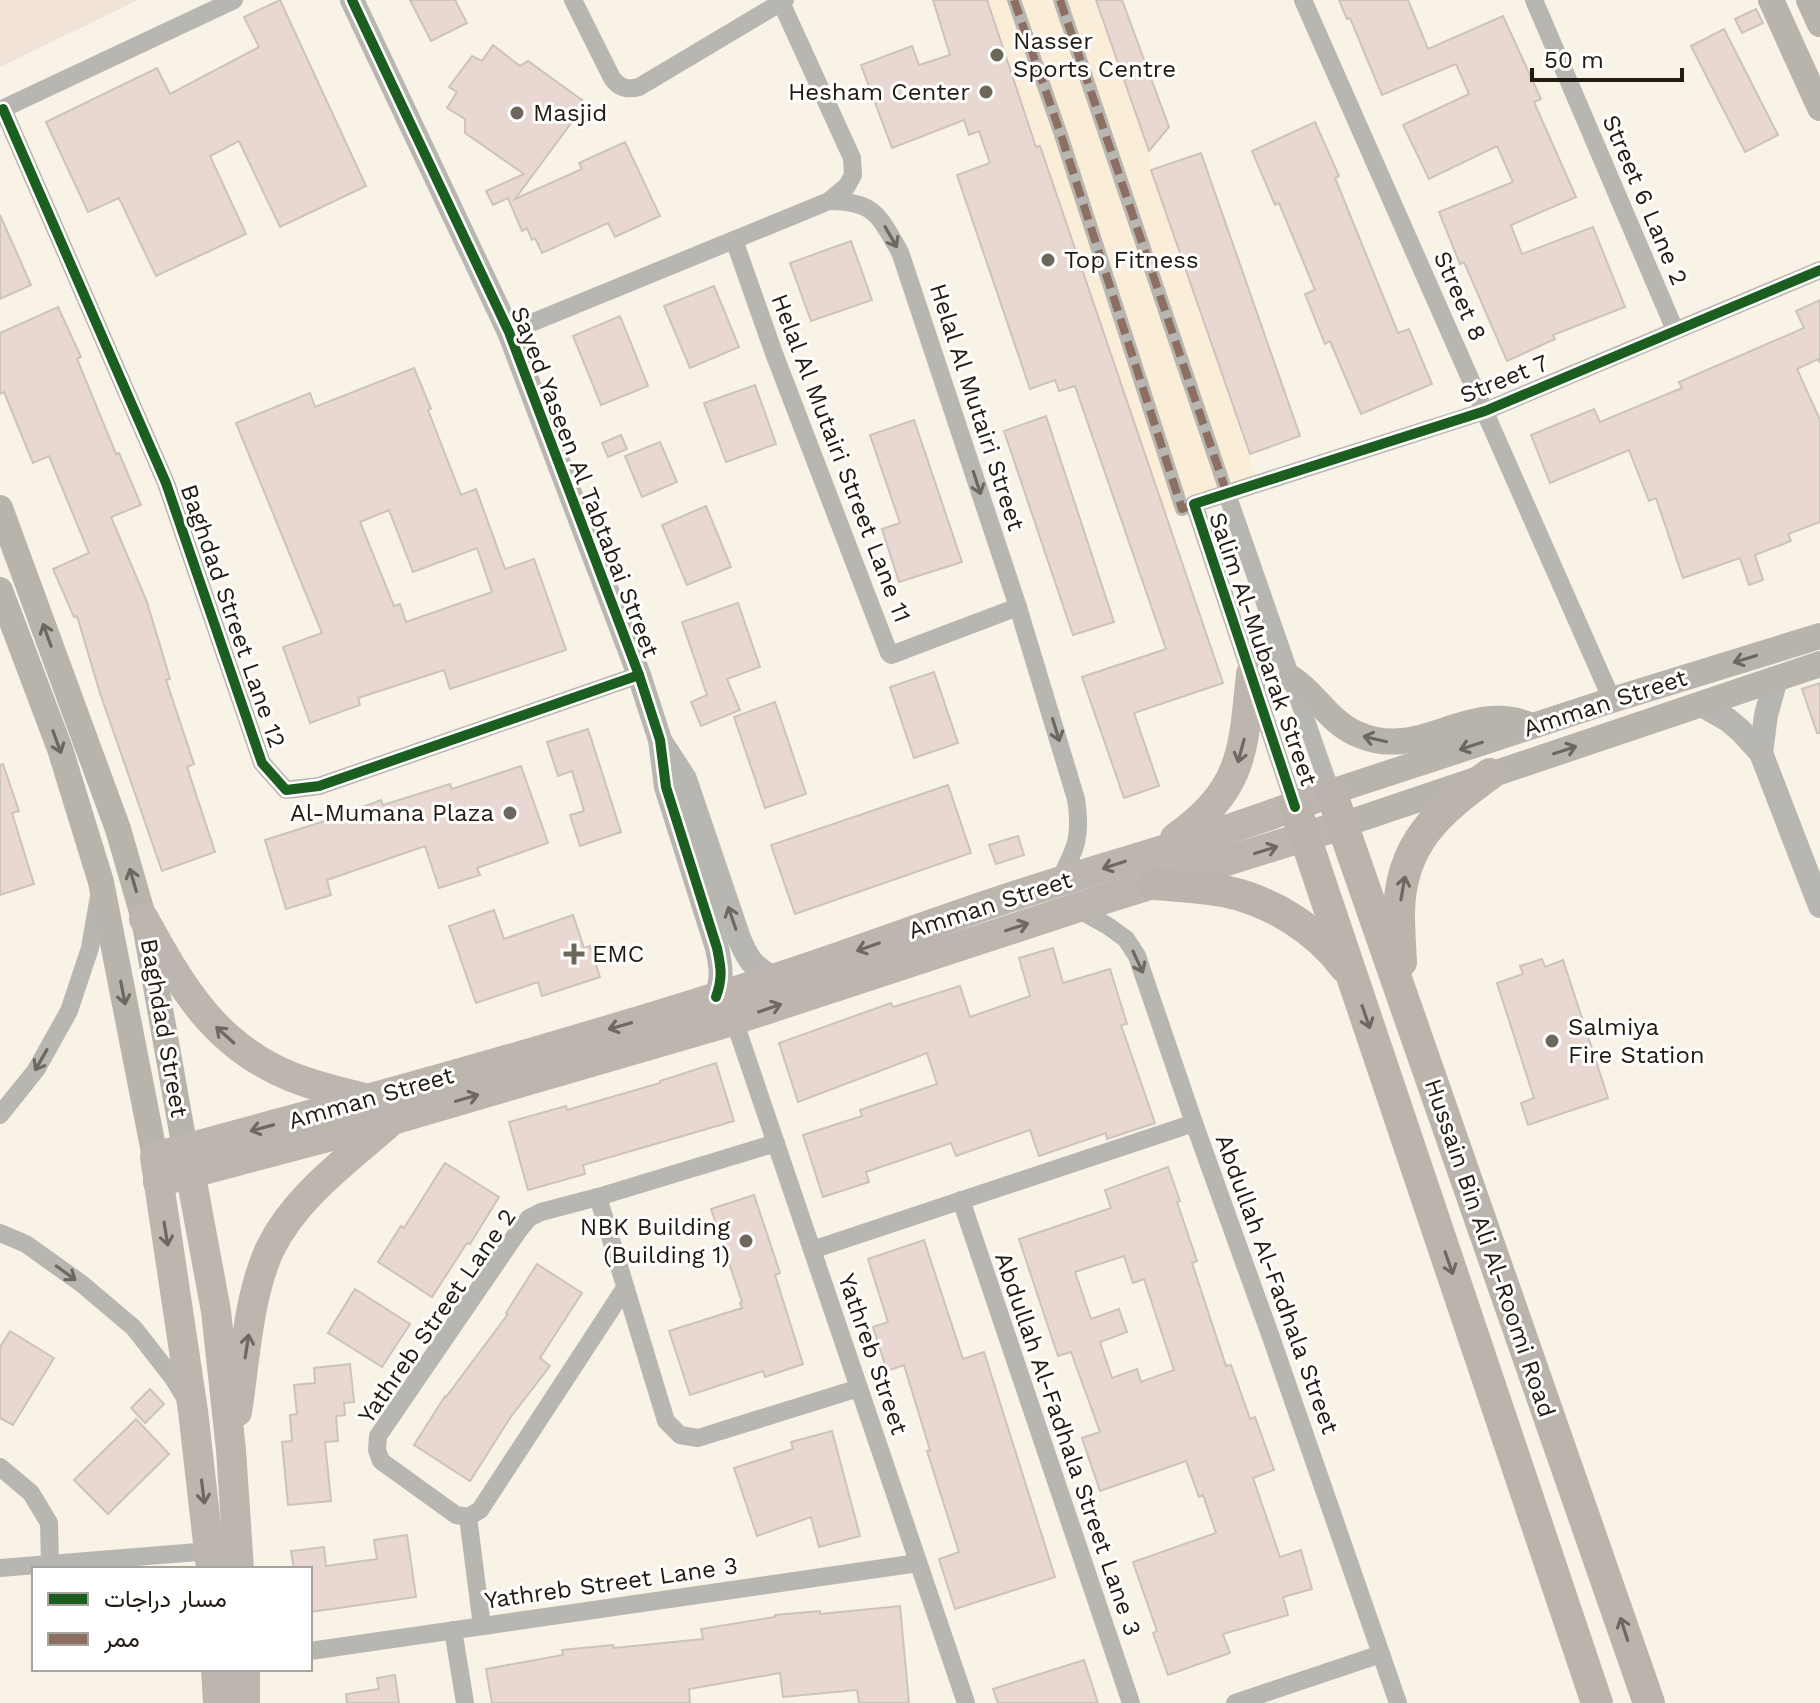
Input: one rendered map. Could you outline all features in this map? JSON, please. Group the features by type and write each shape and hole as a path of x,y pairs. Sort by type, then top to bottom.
{"highway":[{"path":"1401,993 1400,897 1411,856 1443,810 1490,774"},
{"name":"Hussain Bin Ali Al-Roomi Road","path":"1331,792 1649,1703"},
{"name":"Hussain Bin Ali Al-Roomi Road","path":"1295,807 1597,1703"},
{"path":"1154,884 1226,891 1270,906 1318,938 1353,978"},
{"path":"1418,1171 1458,1156"},
{"path":"1520,1474 1560,1528 1618,1703"}],"main road":[{"path":"1771,0 1820,108"},
{"path":"1809,0 1820,24"},
{"name":"Baghdad Street","path":"0,508 118,829 144,919 216,1311 231,1450 239,1567"},
{"name":"Baghdad Street","path":"0,590 60,749 101,882 156,1170 193,1411 210,1560"},
{"name":"Amman Street","path":"725,1009 775,979 997,902 1295,807 1331,792 1612,700 1820,636"},
{"path":"1156,851 1207,813 1231,778 1239,761 1245,734 1247,663"},
{"name":"Amman Street","path":"156,1170 382,1110 1076,908 1306,837 1820,664"},
{"path":"1291,678 1310,692 1340,724 1372,739 1406,741 1495,718 1508,718 1532,726"},
{"path":"144,919 188,994 230,1040 249,1054 293,1077 382,1110 304,1200 270,1249 256,1289 231,1450"},
{"path":"216,1671 218,1703"},
{"path":"245,1671 245,1703"}],"street":[{"path":"2,109 234,0"},
{"name":"Sayed Yaseen Al Tabtabai Street","path":"352,0 509,332 639,675 660,740 666,787 717,948 725,1009"},
{"path":"509,332 829,201 847,186 853,175 852,158 782,1 639,87 629,89 612,78 573,0"},
{"name":"Salim Al-Mubarak Street","path":"1014,0 1182,509 1194,504 1295,807"},
{"name":"Salim Al-Mubarak Street","path":"1060,0 1331,792"},
{"name":"Street 8","path":"1303,0 1612,700"},
{"name":"Street 6 Lane 2","path":"1534,0 1675,330"},
{"name":"Baghdad Street Lane 12","path":"2,109 166,483 262,763 286,790 319,786 639,675"},
{"name":"Helal Al Mutairi Street","path":"829,201 852,201 869,209 881,220 900,252 1018,607 1076,799 1080,823 1078,839 1058,883"},
{"name":"Helal Al Mutairi Street Lane 11","path":"734,240 889,653 891,655 1018,607"},
{"name":"Street 7","path":"1194,504 1485,411 1820,270"},
{"path":"1247,663 1249,658 1267,659 1274,653 1276,636"},
{"path":"1761,753 1766,715 1776,679"},
{"path":"1702,705 1728,720 1761,753 1820,906"},
{"name":"Sayed Yaseen Al Tabtabai Street","path":"660,740 685,779 748,960 775,979"},
{"path":"0,1115 36,1070 69,1011 90,948 101,882"},
{"name":"Abdullah Al-Fadhala Street","path":"1076,908 1126,939 1137,956 1398,1703"},
{"name":"Yathreb Street","path":"725,1009 776,1143 966,1703"},
{"path":"812,1250 1194,1123"},
{"name":"Yathreb Street Lane 2","path":"468,1517 456,1515 381,1461 377,1450 378,1436 519,1230 529,1218 541,1212 776,1143"},
{"path":"598,1197 666,1421 680,1435 698,1438 859,1388"},
{"name":"Abdullah Al-Fadhala Street Lane 3","path":"961,1200 1131,1703"},
{"path":"0,1233 26,1244 82,1284 134,1328 173,1378 193,1411"},
{"path":"482,1626 468,1517 480,1510 625,1288"},
{"path":"0,1467 31,1493 49,1523 50,1564"},
{"path":"0,1568 210,1560"},
{"name":"Yathreb Street Lane 3","path":"312,1651 918,1563"},
{"path":"453,1630 465,1703"},
{"path":"1235,1703 1381,1654"}],"shaded area":[{"path":"0,0 138,0 0,67"},
{"path":"987,0 1096,0 1258,483 1165,515"}],"building":[{"path":"280,0 366,186 280,227 239,141 210,156 246,234 156,276 119,198 88,212 46,122 157,68 170,94 259,47 244,17"},
{"path":"410,0 455,0 467,23 431,41"},
{"path":"933,0 987,0 1036,147 1040,146 1223,683 1134,713 1159,786 1124,798 1082,677 1166,649 1075,386 1059,391 1055,380 1030,389 957,175 990,163 979,131 969,135 964,120 892,148 861,65 912,46 919,65 950,55"},
{"path":"1096,0 1122,0 1169,127 1149,151"},
{"path":"1339,0 1408,0 1428,49 1503,16 1541,99 1534,102 1576,197 1511,225 1522,254 1593,227 1625,307 1553,335 1555,339 1507,361 1464,262 1460,264 1439,212 1513,182 1497,146 1429,179 1403,125 1469,94 1456,64 1382,95 1350,18 1347,19"},
{"path":"1756,9 1763,23 1742,33 1735,19"},
{"path":"1724,29 1778,135 1745,152 1691,46"},
{"path":"493,45 520,66 528,61 582,100 583,107 515,199 582,169 579,163 625,142 660,216 615,237 608,223 542,253 527,228 522,231 508,198 493,205 486,191 524,174 465,133 465,119 447,108 457,92 449,87 472,56 482,61"},
{"path":"1315,122 1339,176 1335,178 1398,333 1409,329 1432,384 1361,414 1330,341 1325,344 1305,294 1315,290 1279,203 1275,205 1252,151"},
{"path":"1201,153 1300,436 1250,454 1151,170"},
{"path":"0,215 31,285 0,299"},
{"path":"851,241 872,300 811,321 790,263"},
{"path":"714,286 739,347 690,368 664,306"},
{"path":"1820,300 1820,363 1818,359 1797,369 1820,420 1820,522 1788,534 1791,541 1755,555 1763,580 1749,585 1740,558 1683,578 1656,498 1649,501 1629,450 1550,483 1531,435 1594,409 1600,422 1682,388 1679,382 1804,328 1796,311"},
{"path":"58,307 81,357 77,359 116,454 119,453 141,505 111,517 147,602 170,679 166,680 194,764 187,767 215,852 162,871 100,693 77,616 74,617 53,569 89,553 49,456 33,463 4,392 0,394 0,333"},
{"path":"620,316 648,386 601,405 573,336"},
{"path":"414,368 461,495 476,489 505,569 534,559 566,650 450,689 444,670 358,698 360,705 310,723 283,647 322,633 236,423 310,393 315,407","holes":["389,510 413,572 477,548 492,592 406,622 400,604 394,606 360,522"]},
{"path":"755,385 776,444 726,462 704,403"},
{"path":"1046,416 1114,622 1073,635 1004,431"},
{"path":"914,420 962,562 899,582 882,529 900,523 870,435"},
{"path":"621,435 627,449 608,457 602,443"},
{"path":"660,442 677,482 642,497 625,456"},
{"path":"706,506 731,567 687,585 662,525"},
{"path":"738,603 760,667 727,679 740,710 701,726 691,702 707,695 682,622"},
{"path":"934,672 958,743 914,758 890,687"},
{"path":"1820,683 1820,733 1817,733 1802,689"},
{"path":"775,702 806,794 765,808 734,717"},
{"path":"588,729 621,832 580,846 570,815 584,811 572,771 558,776 547,742"},
{"path":"3,764 19,811 12,813 34,884 0,895 0,765"},
{"path":"521,766 548,843 477,868 480,875 439,888 425,846 327,880 331,895 286,909 265,840 381,800 383,805 450,784 452,789"},
{"path":"948,785 971,853 795,914 771,845"},
{"path":"1018,836 1024,855 996,864 989,845"},
{"path":"494,910 504,939 573,915 584,948 590,946 600,977 542,996 538,982 476,1003 449,926"},
{"path":"1053,948 1063,983 1110,969 1127,1024 1121,1025 1155,1123 1107,1139 1106,1133 1039,1156 1030,1130 956,1156 951,1143 866,1172 869,1182 823,1197 803,1135 862,1116 860,1110 937,1084 927,1053 798,1102 779,1043 891,1003 893,1007 960,986 970,1017 1030,996 1019,958"},
{"name":"Salmiya Fire Station","path":"1542,959 1545,967 1563,960 1608,1098 1528,1125 1521,1103 1534,1098 1497,983 1523,974 1520,966"},
{"path":"716,1063 734,1121 583,1165 585,1174 528,1190 509,1122 566,1106 567,1110"},
{"path":"445,1163 499,1197 432,1297 378,1262 401,1226 404,1228"},
{"path":"1168,1167 1197,1261 1192,1263 1226,1366 1231,1365 1250,1419 1255,1417 1274,1470 1253,1478 1280,1557 1301,1550 1312,1589 1283,1597 1288,1615 1223,1634 1230,1653 1168,1675 1153,1633 1157,1631 1133,1562 1216,1533 1203,1495 1199,1497 1186,1461 1100,1491 1082,1438 1100,1432 1071,1352 1058,1356 1019,1239 1111,1208 1105,1190","holes":["1124,1256 1133,1283 1144,1279 1174,1370 1141,1382 1137,1369 1112,1378 1100,1342 1127,1332 1119,1309 1091,1319 1075,1272"]},
{"path":"754,1195 780,1273 775,1275 803,1364 765,1377 763,1371 690,1395 669,1331 742,1308 711,1209"},
{"path":"924,1240 963,1359 984,1352 1055,1577 955,1609 939,1559 959,1552 927,1451 930,1450 904,1365 887,1371 873,1327 888,1322 868,1259"},
{"path":"537,1264 582,1293 540,1358 550,1366 510,1418 470,1481 414,1445 445,1396 508,1314"},
{"path":"355,1289 410,1324 382,1367 328,1333"},
{"path":"10,1331 54,1358 13,1425 0,1418 0,1347"},
{"path":"350,1364 354,1402 344,1403 345,1415 336,1416 338,1441 325,1442 331,1501 288,1505 282,1442 292,1441 290,1415 297,1414 294,1385 315,1383 314,1368"},
{"path":"150,1389 164,1404 145,1423 131,1408"},
{"path":"136,1419 169,1454 108,1514 74,1480"},
{"path":"832,1431 860,1536 819,1547 811,1517 757,1536 734,1468 793,1449 791,1442"},
{"path":"407,1535 416,1597 312,1612 312,1567 294,1567 291,1551 324,1547 326,1566 377,1559 374,1540"},
{"path":"900,1606 909,1703 859,1703 857,1690 783,1697 780,1673 689,1689 690,1703 492,1703 486,1669 563,1655 562,1650 703,1639 701,1629 775,1615"},
{"path":"1084,1660 1098,1703 998,1703 993,1689"},
{"path":"395,1675 399,1703 347,1703 346,1694 379,1689 377,1678"}],"marked path":[{"path":"1014,0 1182,509 1194,504"},
{"path":"1060,0 1227,494"}],"cycle path":[{"path":"352,0 509,332 639,675 660,740 666,787 717,948 721,972 716,997"},
{"path":"3,109 166,483 262,763 286,790 319,786 639,675"},
{"path":"1295,807 1194,504 1485,411 1820,270"}],"place":[{"name":"Nasser Sports Centre","path":"997,55"},
{"name":"Hesham Center","path":"986,92"},
{"name":"Masjid","path":"517,113"},
{"name":"Top Fitness","path":"1048,260"},
{"name":"Al-Mumana Plaza","path":"510,813"},
{"name":"EMC","path":"574,954"},
{"name":"Salmiya Fire Station","path":"1552,1041"},
{"name":"NBK Building (Building 1)","path":"746,1241"}]}
